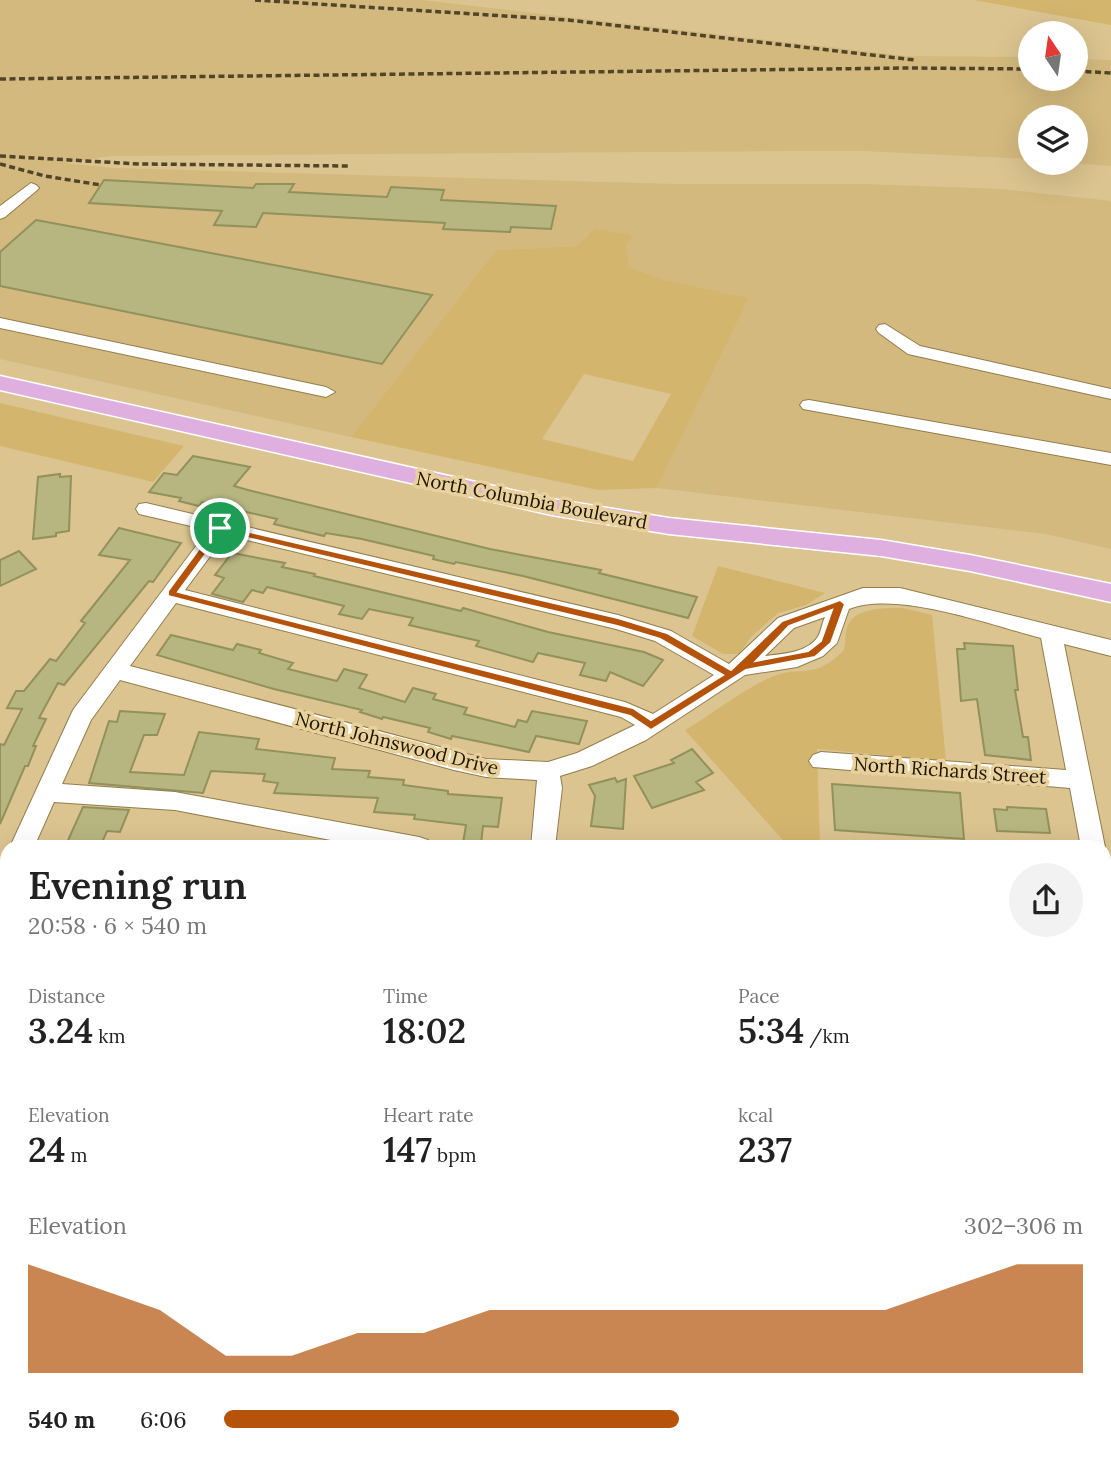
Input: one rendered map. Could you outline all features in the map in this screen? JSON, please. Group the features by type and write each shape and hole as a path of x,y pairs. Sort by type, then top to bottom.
{"main road":[{"name":"North Columbia Boulevard","path":"0,383 552,508 669,526 881,548 983,565 1111,593"}],"street":[{"path":"0,214 32,188"},
{"path":"0,323 326,392"},
{"path":"885,329 914,350 1111,394"},
{"path":"808,405 1111,459"},
{"path":"146,509 618,622 663,636 737,671"},
{"path":"25,840 81,716 220,528"},
{"path":"171,594 633,712 651,725"},
{"name":"North Johnswood Drive","path":"114,670 454,761 486,768 548,772 584,760 651,725 737,671 786,623 863,595 889,594 1111,648"},
{"name":"North Johnswood Drive","path":"737,671 789,658 805,657 816,651 825,643 840,604"},
{"path":"803,616 817,619 828,631"},
{"path":"1051,633 1092,840"},
{"path":"768,640 773,650 789,658"},
{"name":"North Richards Street","path":"821,761 1080,780"},
{"path":"544,840 550,788 548,772"},
{"path":"45,792 175,800 383,840"}],"shaded area":[{"path":"0,0 422,0 906,56 1018,57 1018,91 1088,91 1088,59 1111,60 1111,166 1088,164 1088,105 1018,105 1018,158 862,151 781,151 110,156 65,163 113,168 678,184 864,184 1002,189 1111,201 1111,549 1046,534 657,488 749,298 666,280 629,267 626,245 634,235 595,228 578,246 496,250 351,437 0,359"},
{"path":"974,0 1111,0 1111,25"},
{"path":"595,228 634,235 626,245 629,267 666,280 749,298 657,488 598,490 351,437 496,250 577,246","holes":["584,374 671,394 633,461 542,439"]},
{"path":"0,403 184,446 153,482 0,446"},
{"path":"718,566 825,593 806,605 778,613 751,637 739,654 723,654 692,636"},
{"path":"903,608 932,615 946,761 817,749 820,840 783,840 685,730 763,681 784,673 824,666 843,651 850,621 863,612"}],"building":[{"path":"104,180 253,188 256,184 294,184 289,192 387,197 391,187 444,190 441,200 556,206 551,229 511,227 510,232 443,229 445,223 263,213 256,227 214,225 222,211 89,203"},
{"path":"36,220 432,295 382,364 0,286 0,252"},
{"path":"193,456 250,467 234,486 248,490 490,549 601,570 599,573 697,597 688,618 523,576 456,562 454,564 433,559 434,556 362,539 326,533 324,536 274,524 277,519 202,502 199,506 179,501 181,498 149,492 164,473 177,475"},
{"path":"60,474 60,477 71,476 69,531 33,539 38,477"},
{"path":"119,528 181,543 153,582 149,581 64,685 58,683 39,718 46,719 33,746 36,746 28,766 25,766 0,824 0,744 4,745 22,709 7,708 16,691 24,691 50,659 56,661 85,623 81,621 130,560 99,555"},
{"path":"19,551 36,569 0,586 0,560"},
{"path":"232,553 285,563 282,567 315,574 314,576 461,611 463,608 548,632 644,652 663,660 643,686 610,672 606,681 580,675 585,663 538,653 533,662 476,646 479,641 409,625 413,618 369,609 362,619 339,614 344,606 267,587 263,593 252,590 243,602 212,594 224,578 215,575"},
{"path":"171,635 233,650 237,644 261,650 259,653 293,663 288,669 337,681 344,669 367,675 359,688 405,702 413,688 436,694 433,699 467,708 464,714 515,727 518,720 527,722 532,711 587,721 579,744 536,736 529,752 452,736 451,739 428,732 430,728 383,717 382,719 360,712 362,710 274,689 157,655"},
{"path":"964,643 1013,646 1018,690 1015,690 1023,737 1028,737 1031,760 985,755 977,699 961,701 957,649 965,649"},
{"path":"120,711 165,714 157,735 144,735 130,772 184,775 199,732 259,739 256,749 335,758 332,769 370,771 368,777 404,780 403,785 448,791 448,794 502,798 498,827 483,826 481,840 464,840 466,825 414,819 415,815 374,812 378,798 274,793 278,783 263,781 265,774 211,771 203,793 89,783 109,721 117,722"},
{"path":"692,749 713,773 696,782 704,790 652,808 634,776 674,763 671,760"},
{"path":"615,778 617,782 626,779 623,829 591,826 595,796 589,785"},
{"path":"832,784 960,793 964,839 835,830"},
{"path":"83,807 129,810 120,832 107,831 103,840 68,840"},
{"path":"1007,807 1046,809 1050,833 997,831 994,809 1007,810"}],"railway":[{"path":"255,0 568,20 915,60"},
{"path":"0,79 1018,69"},
{"path":"1088,72 1111,73"},
{"path":"0,156 139,164 348,166"},
{"path":"0,164 45,176 101,185"}],"route":[{"path":"220,528 171,594 633,712 651,725 731,675 743,667 771,635 786,623 840,604 825,643 811,654 797,659 789,658 743,667 731,675 683,645 618,622 220,528"}]}
